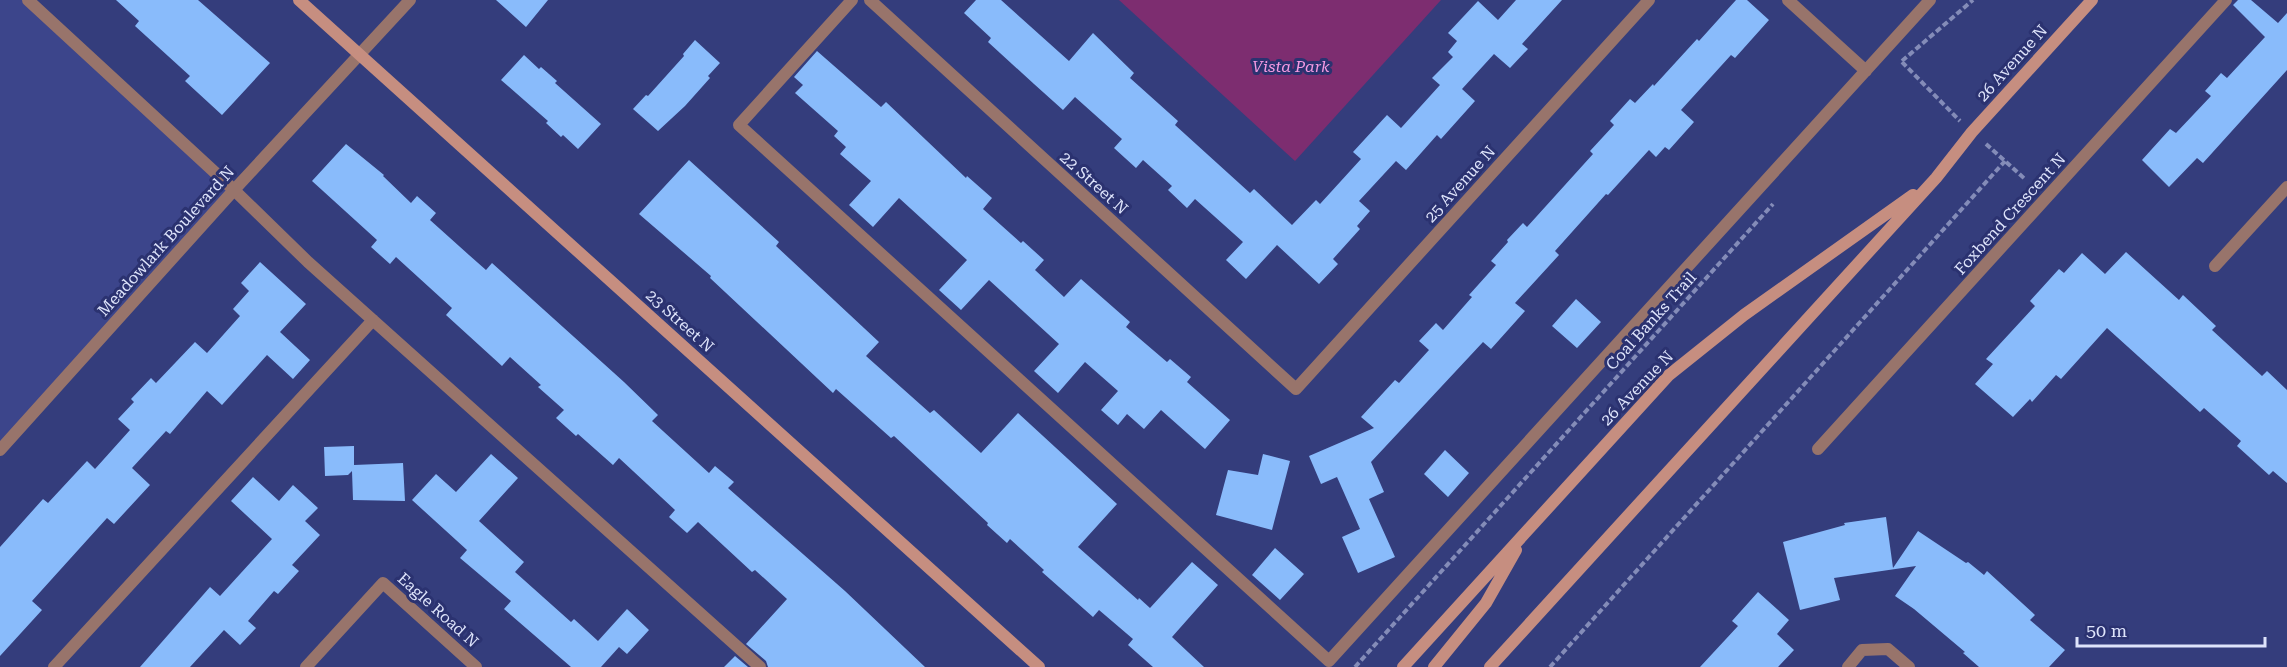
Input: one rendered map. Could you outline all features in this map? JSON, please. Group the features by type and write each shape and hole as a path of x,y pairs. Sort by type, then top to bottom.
{"main road":[{"name":"23 Street N","path":"298,0 1039,667"},
{"name":"26 Avenue N","path":"1490,667 1936,178 1972,132 2092,0"},
{"name":"26 Avenue N","path":"1404,667 1669,375 1744,315 1936,178"},
{"path":"1434,667 1486,603 1527,530"}],"street":[{"path":"28,0 234,190 308,262 760,667"},
{"name":"Meadowlark Boulevard N","path":"0,450 234,190 410,0"},
{"path":"852,0 739,125 1329,661 1930,0"},
{"name":"22 Street N","path":"870,0 1296,389"},
{"name":"25 Avenue N","path":"1296,389 1649,0"},
{"path":"1788,0 1866,71"},
{"name":"Foxbend Crescent N","path":"1818,450 2226,0"},
{"path":"2215,266 2287,187"},
{"path":"54,667 373,320"},
{"name":"Eagle Road N","path":"306,667 383,583 476,667"},
{"path":"1848,667 1862,650 1888,649 1909,667"}],"path":[{"path":"1893,70 1973,0"},
{"path":"1902,62 1960,121"},
{"path":"1988,146 2026,180"},
{"path":"1550,667 2005,160"},
{"name":"Coal Banks Trail","path":"1355,667 1781,195"}],"shaded area":[{"path":"0,0 27,0 234,190 0,450"}],"green space":[{"name":"Vista Park","path":"1119,0 1441,0 1295,161"}],"building":[{"path":"116,0 198,0 270,63 222,115 185,81 190,76 135,26 139,21"},
{"path":"496,0 548,0 526,27"},
{"path":"976,0 1001,0 1069,61 1093,33 1134,73 1130,78 1178,121 1175,125 1250,193 1254,189 1292,225 1316,200 1320,204 1361,159 1353,152 1387,115 1401,128 1440,85 1432,78 1453,57 1448,52 1457,41 1448,33 1478,1 1498,20 1516,0 1562,0 1522,44 1528,49 1510,68 1494,54 1462,89 1475,101 1441,139 1437,135 1406,170 1396,161 1359,201 1370,211 1357,226 1360,229 1333,259 1338,264 1319,284 1277,245 1246,279 1226,260 1243,242 1195,199 1187,208 1168,190 1172,186 1143,160 1136,168 1114,148 1122,139 1075,97 1063,110 1034,84 988,42 991,38 964,13"},
{"path":"1736,0 1747,0 1769,20 1735,58 1731,55 1681,110 1694,122 1669,150 1665,147 1656,157 1649,150 1608,195 1606,194 1555,251 1559,255 1515,303 1525,311 1491,349 1483,342 1371,462 1384,492 1369,499 1395,557 1358,573 1342,537 1360,529 1337,477 1321,484 1309,456 1374,428 1361,417 1395,380 1399,383 1429,350 1419,341 1436,323 1443,330 1472,297 1469,295 1496,265 1491,261 1508,242 1507,240 1523,223 1527,227 1593,154 1590,151 1614,125 1610,121 1630,99 1635,103 1653,84 1654,86"},
{"path":"2238,0 2251,0 2278,23 2287,13 2287,70 2203,163 2197,158 2169,187 2142,160 2170,129 2176,133 2211,96 2205,91 2221,73 2227,78 2265,37 2233,5"},
{"path":"695,40 720,63 685,106 658,131 633,109 684,56 683,54"},
{"path":"817,51 881,107 886,102 966,178 967,176 992,198 983,209 1044,260 1035,270 1064,297 1081,279 1130,322 1126,327 1167,362 1170,359 1191,377 1187,382 1230,420 1205,449 1161,410 1144,429 1127,414 1118,425 1101,410 1118,391 1085,362 1058,393 1034,371 1059,344 989,280 961,310 939,290 967,260 899,198 873,227 849,205 871,181 840,154 846,147 834,136 838,131 795,93 803,85 794,77"},
{"path":"524,55 557,81 555,83 601,124 578,149 563,135 561,137 546,123 548,121 501,80"},
{"path":"346,144 384,175 411,203 417,196 436,213 430,220 486,270 492,263 624,382 658,415 652,421 709,473 715,466 734,482 728,488 845,591 925,667 768,667 766,661 746,644 787,599 755,570 752,572 698,522 687,533 669,517 675,510 619,458 613,465 556,418 564,410 538,387 541,385 510,357 502,366 446,315 452,308 396,257 390,264 371,247 377,240 312,181"},
{"path":"689,160 779,242 776,246 879,342 866,356 930,413 934,410 981,453 1018,413 1117,504 1078,547 1138,600 1139,598 1150,608 1192,562 1218,585 1172,637 1204,667 1153,667 1128,645 1133,639 1099,610 1093,617 1042,572 1044,570 1010,539 1007,543 987,525 988,523 894,436 891,438 836,389 833,393 710,278 711,276 639,214"},
{"path":"2126,252 2179,300 2183,295 2216,326 2212,330 2262,376 2267,371 2287,390 2287,483 2273,471 2269,475 2237,446 2241,441 2204,408 2200,412 2107,328 2061,379 2056,375 2032,402 2030,399 2013,417 1975,384 1993,364 1986,359 2035,306 2030,301 2059,269 2064,273 2082,253 2105,274"},
{"path":"260,262 306,304 280,332 310,360 293,379 267,355 222,405 207,391 170,434 166,431 132,468 150,485 114,524 107,518 32,601 42,610 0,656 0,547 43,499 48,503 87,461 95,469 130,430 118,419 134,402 131,399 151,378 156,383 195,342 207,353 240,316 233,309 249,291 241,283"},
{"path":"1576,299 1601,322 1577,348 1552,326"},
{"path":"354,446 354,465 403,463 405,501 353,500 352,471 348,475 325,476 324,447"},
{"path":"1445,450 1469,473 1448,497 1424,474"},
{"path":"491,454 518,478 479,521 524,562 515,572 571,622 574,619 598,641 627,609 649,630 627,654 619,647 601,667 571,667 504,609 511,601 460,558 467,550 412,500 436,474 456,492"},
{"path":"1263,454 1290,461 1272,530 1216,515 1228,470 1258,475"},
{"path":"253,477 279,501 293,485 318,508 305,521 320,535 292,565 299,571 278,594 274,591 248,621 256,628 240,645 224,630 190,667 140,667 210,587 220,596 272,539 231,501"},
{"path":"1886,517 1893,568 1918,531 1966,563 1968,562 1984,575 1987,571 2035,615 2030,620 2065,650 2049,667 1979,667 1963,653 1965,652 1895,596 1916,566 1834,578 1840,600 1800,610 1783,542 1845,525 1844,523"},
{"path":"1275,548 1304,574 1280,600 1252,575"},
{"path":"1758,592 1789,620 1777,634 1794,650 1778,667 1700,667 1738,626 1732,621"},
{"path":"735,656 748,667 724,667"}]}
